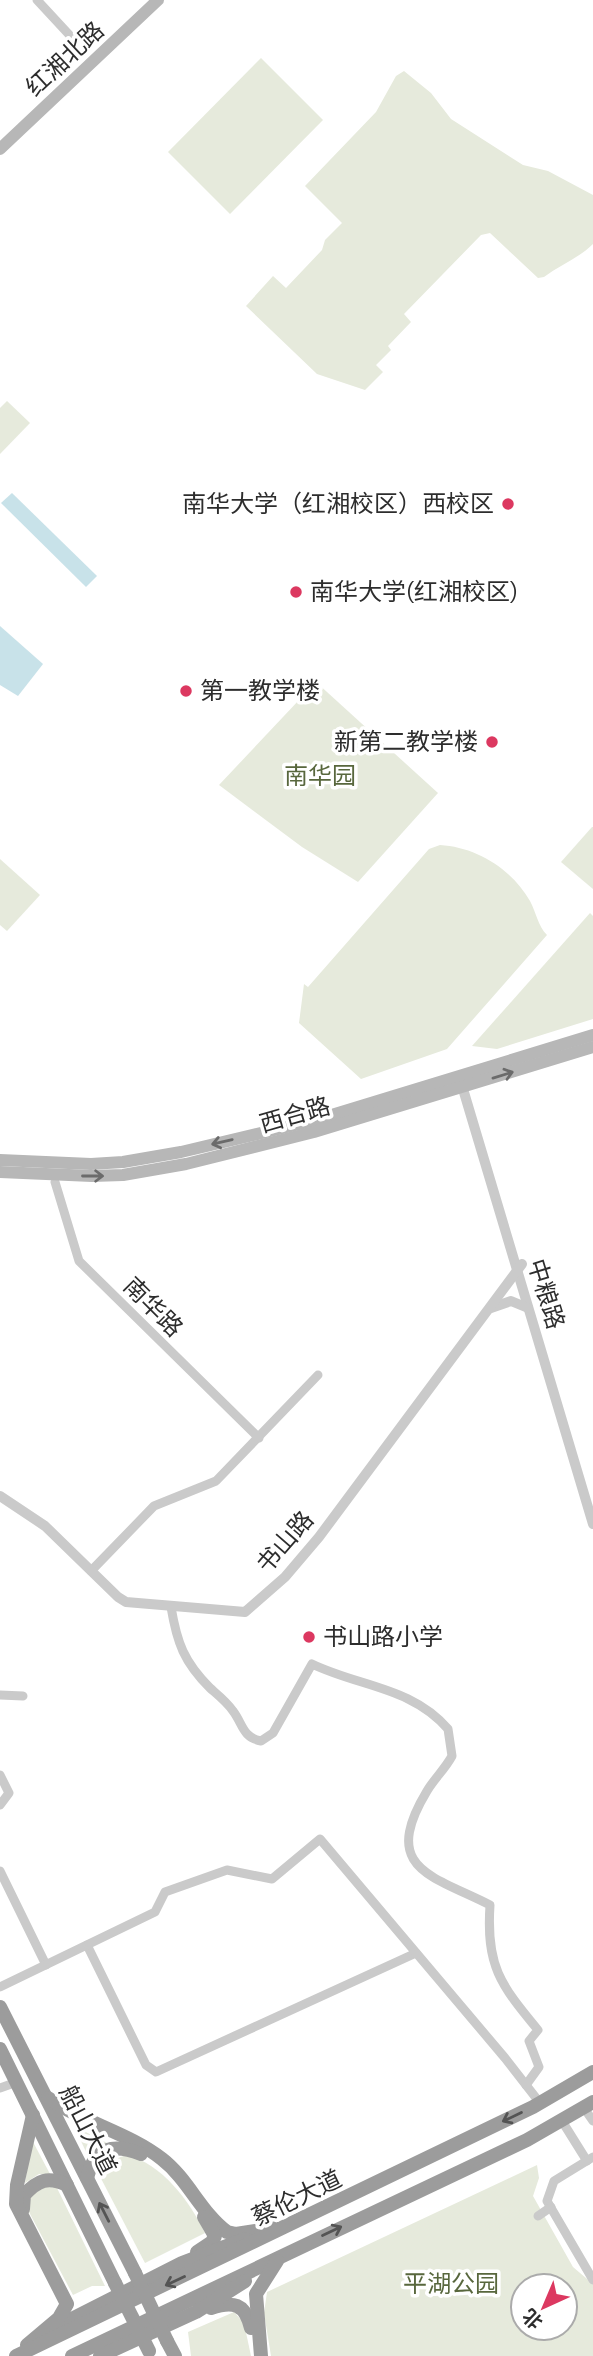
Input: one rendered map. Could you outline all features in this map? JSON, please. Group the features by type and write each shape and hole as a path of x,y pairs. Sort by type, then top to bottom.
{"highway":[{"name":"船山大道","path":"0,2007 175,2356"},
{"name":"船山大道","path":"0,2049 4,2069 17,2082 115,2289 151,2354"},
{"name":"蔡伦大道","path":"20,2351 319,2212 540,2103 593,2072"},
{"path":"45,2096 68,2112 149,2150 164,2160 227,2232 236,2234 274,2228"},
{"name":"蔡伦大道","path":"72,2356 562,2121 589,2105"},
{"path":"20,2351 59,2318 67,2304 16,2204 17,2185 33,2115"},
{"path":"87,2178 91,2163 97,2155 114,2149 140,2153 173,2178 202,2213 215,2236 212,2242 182,2263"},
{"path":"67,2185 53,2178 41,2180 24,2194 23,2209 72,2301 77,2304 319,2212"},
{"name":"蔡伦大道","path":"105,2355 196,2312 302,2246"},
{"path":"261,2356 256,2294 277,2261"},
{"path":"8,2356 20,2351 115,2289"},
{"path":"196,2312 233,2302 240,2305 251,2325 255,2356"}],"main road":[{"name":"红湘北路","path":"0,139 148,0"},
{"name":"红湘北路","path":"0,149 158,0"},
{"name":"西合路","path":"0,1172 92,1176 150,1171 268,1144 464,1081 593,1035"},
{"name":"西合路","path":"0,1160 91,1164 149,1158 312,1121 593,1047"}],"street":[{"path":"37,0 75,41"},
{"name":"中粮路","path":"464,1081 593,1505"},
{"name":"南华路","path":"55,1182 79,1261 259,1438"},
{"name":"中粮路","path":"519,1267 528,1308 593,1524"},
{"name":"书山路","path":"0,1496 45,1526 126,1602 245,1612 285,1577 519,1267"},
{"path":"488,1309 511,1301 528,1308"},
{"path":"91,1571 154,1506 216,1480 318,1375"},
{"path":"171,1607 177,1640 190,1665 232,1708 251,1739 261,1741 274,1734 312,1664 350,1681 390,1689 416,1700 437,1716 448,1729 452,1756 427,1790 414,1816 410,1827 410,1856 418,1868 490,1905 488,1941 492,1959 509,1994 538,2029 529,2041 539,2067 526,2085"},
{"path":"0,1695 23,1696"},
{"path":"0,1775 9,1793 0,1805"},
{"path":"0,1987 155,1912 165,1892 227,1870 272,1879 320,1839 540,2103"},
{"path":"0,1871 46,1965"},
{"path":"87,1945 146,2065 156,2072 416,1953"},
{"path":"0,2088 17,2082"},
{"path":"589,2105 593,2121"},
{"path":"562,2121 590,2159 554,2182 547,2201 593,2280 589,2291"},
{"path":"538,2216 551,2207"}],"green space":[{"path":"261,58 323,120 230,214 168,152"},
{"path":"404,71 431,93 451,119 523,165 548,171 593,195 593,244 544,277 538,278 490,233 481,235 404,314 411,322 388,346 391,350 376,365 383,372 365,390 317,374 246,306 273,276 286,288 322,250 325,240 342,223 305,186 376,112 396,76"},
{"path":"7,401 30,423 0,454 0,408"},
{"name":"南华园","path":"316,682 438,793 358,882 302,847 219,785"},
{"path":"593,827 593,889 561,862"},
{"path":"440,845 480,855 503,870 522,889 547,935 447,1049 361,1079 299,1023 304,984 308,987 429,849"},
{"path":"0,859 40,895 7,931 0,925"},
{"path":"590,913 593,916 593,1019 497,1049 472,1046"},
{"path":"74,2126 109,2144 87,2154"},
{"path":"32,2140 50,2174 39,2174 25,2183"},
{"path":"126,2155 139,2159 163,2175 183,2197 205,2233 145,2263 95,2167"},
{"name":"平湖公园","path":"537,2165 539,2178 533,2196 573,2267 579,2272 509,2272 509,2342 579,2342 579,2272 593,2284 593,2356 271,2356 264,2313 267,2292"},
{"path":"47,2185 56,2186 105,2286 92,2286 73,2295 29,2212 30,2197"},
{"path":"234,2312 244,2323 251,2356 191,2356 188,2332"}],"water":[{"path":"12,493 97,576 86,587 1,503"},
{"path":"0,626 43,664 18,696 0,685"}],"place":[{"name":"南华大学（红湘校区）西校区","path":"508,504"},
{"name":"南华大学(红湘校区)","path":"296,592"},
{"name":"第一教学楼","path":"186,691"},
{"name":"新第二教学楼","path":"492,742"},
{"name":"书山路小学","path":"309,1637"}]}
